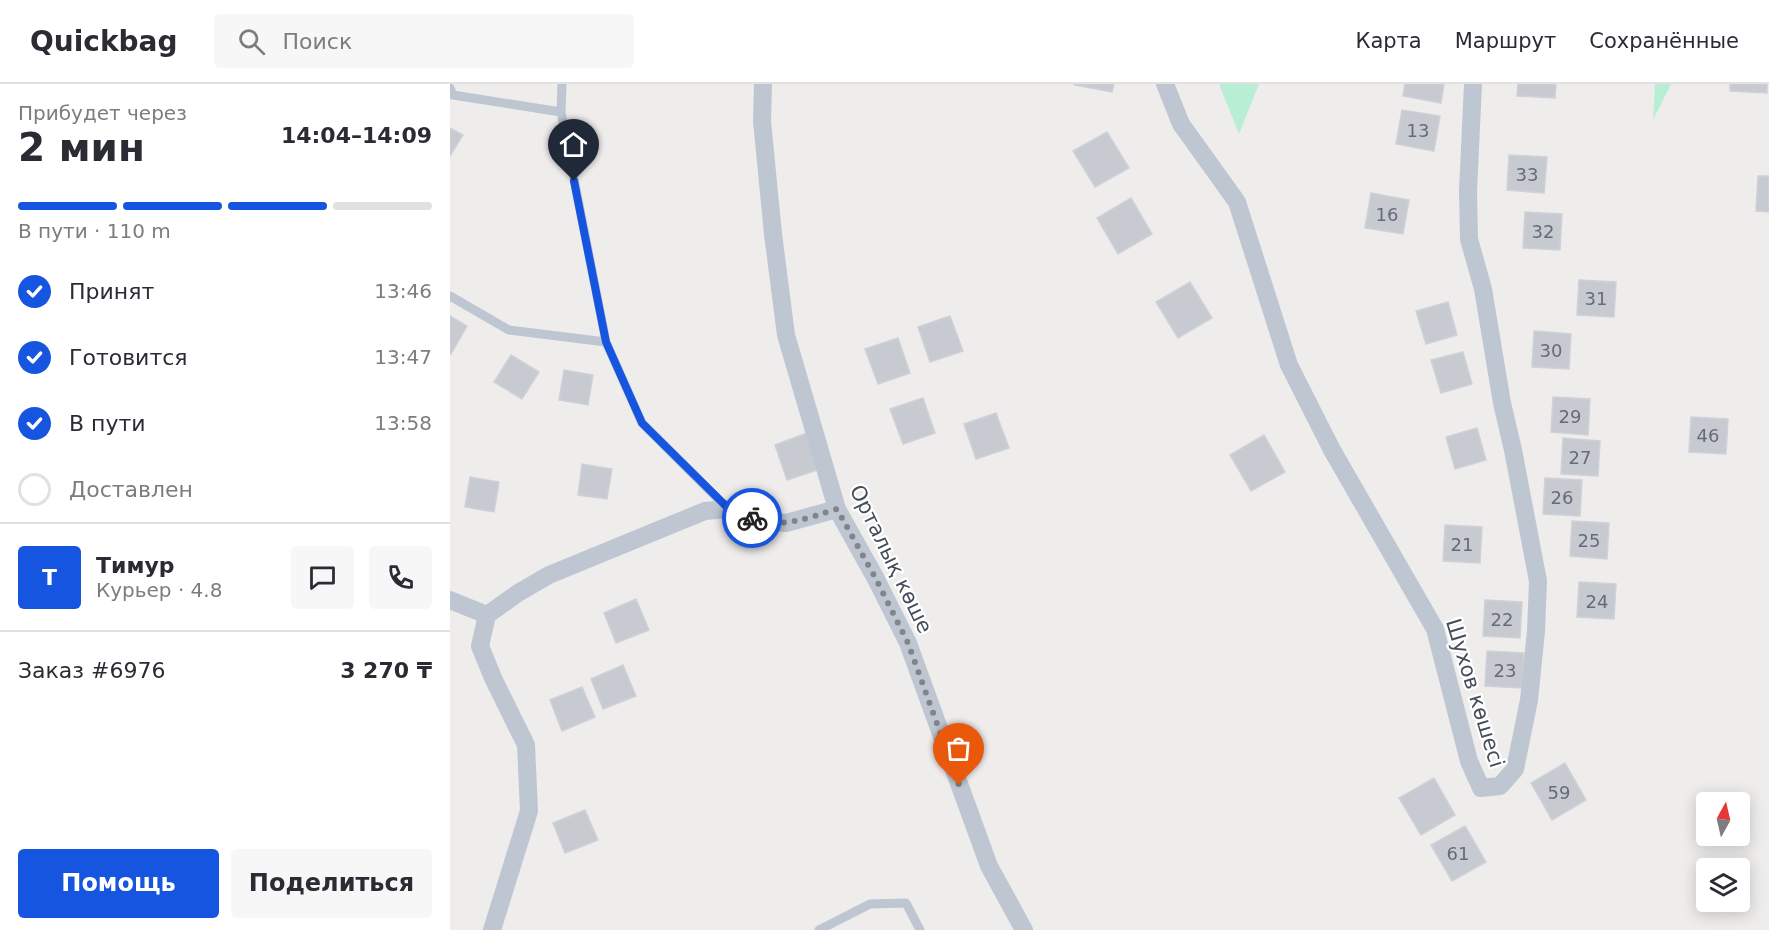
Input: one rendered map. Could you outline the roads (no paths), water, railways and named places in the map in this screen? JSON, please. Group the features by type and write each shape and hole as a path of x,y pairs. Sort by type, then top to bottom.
{"street":[{"name":"Орталық көше","path":"763,84 762,121 765,155 786,335 837,509 908,643 989,866 1024,930"},
{"name":"Шухов көшесі","path":"1165,84 1181,124 1237,202 1288,365 1332,450 1435,629 1469,761 1481,788 1500,786 1515,769 1529,700 1539,581 1502,402 1483,289 1469,239 1468,191 1473,84"},
{"path":"492,930 529,811 526,745 480,646 487,615 549,575 705,510 729,509 763,522 786,524 837,509"},
{"path":"450,600 487,615"}],"lane":[{"path":"562,84 561,112 606,342 642,423 729,509"},
{"path":"450,88 453,95 561,112"},
{"path":"450,296 509,330 606,342"},
{"path":"819,930 870,904 906,903 920,930"}]}
